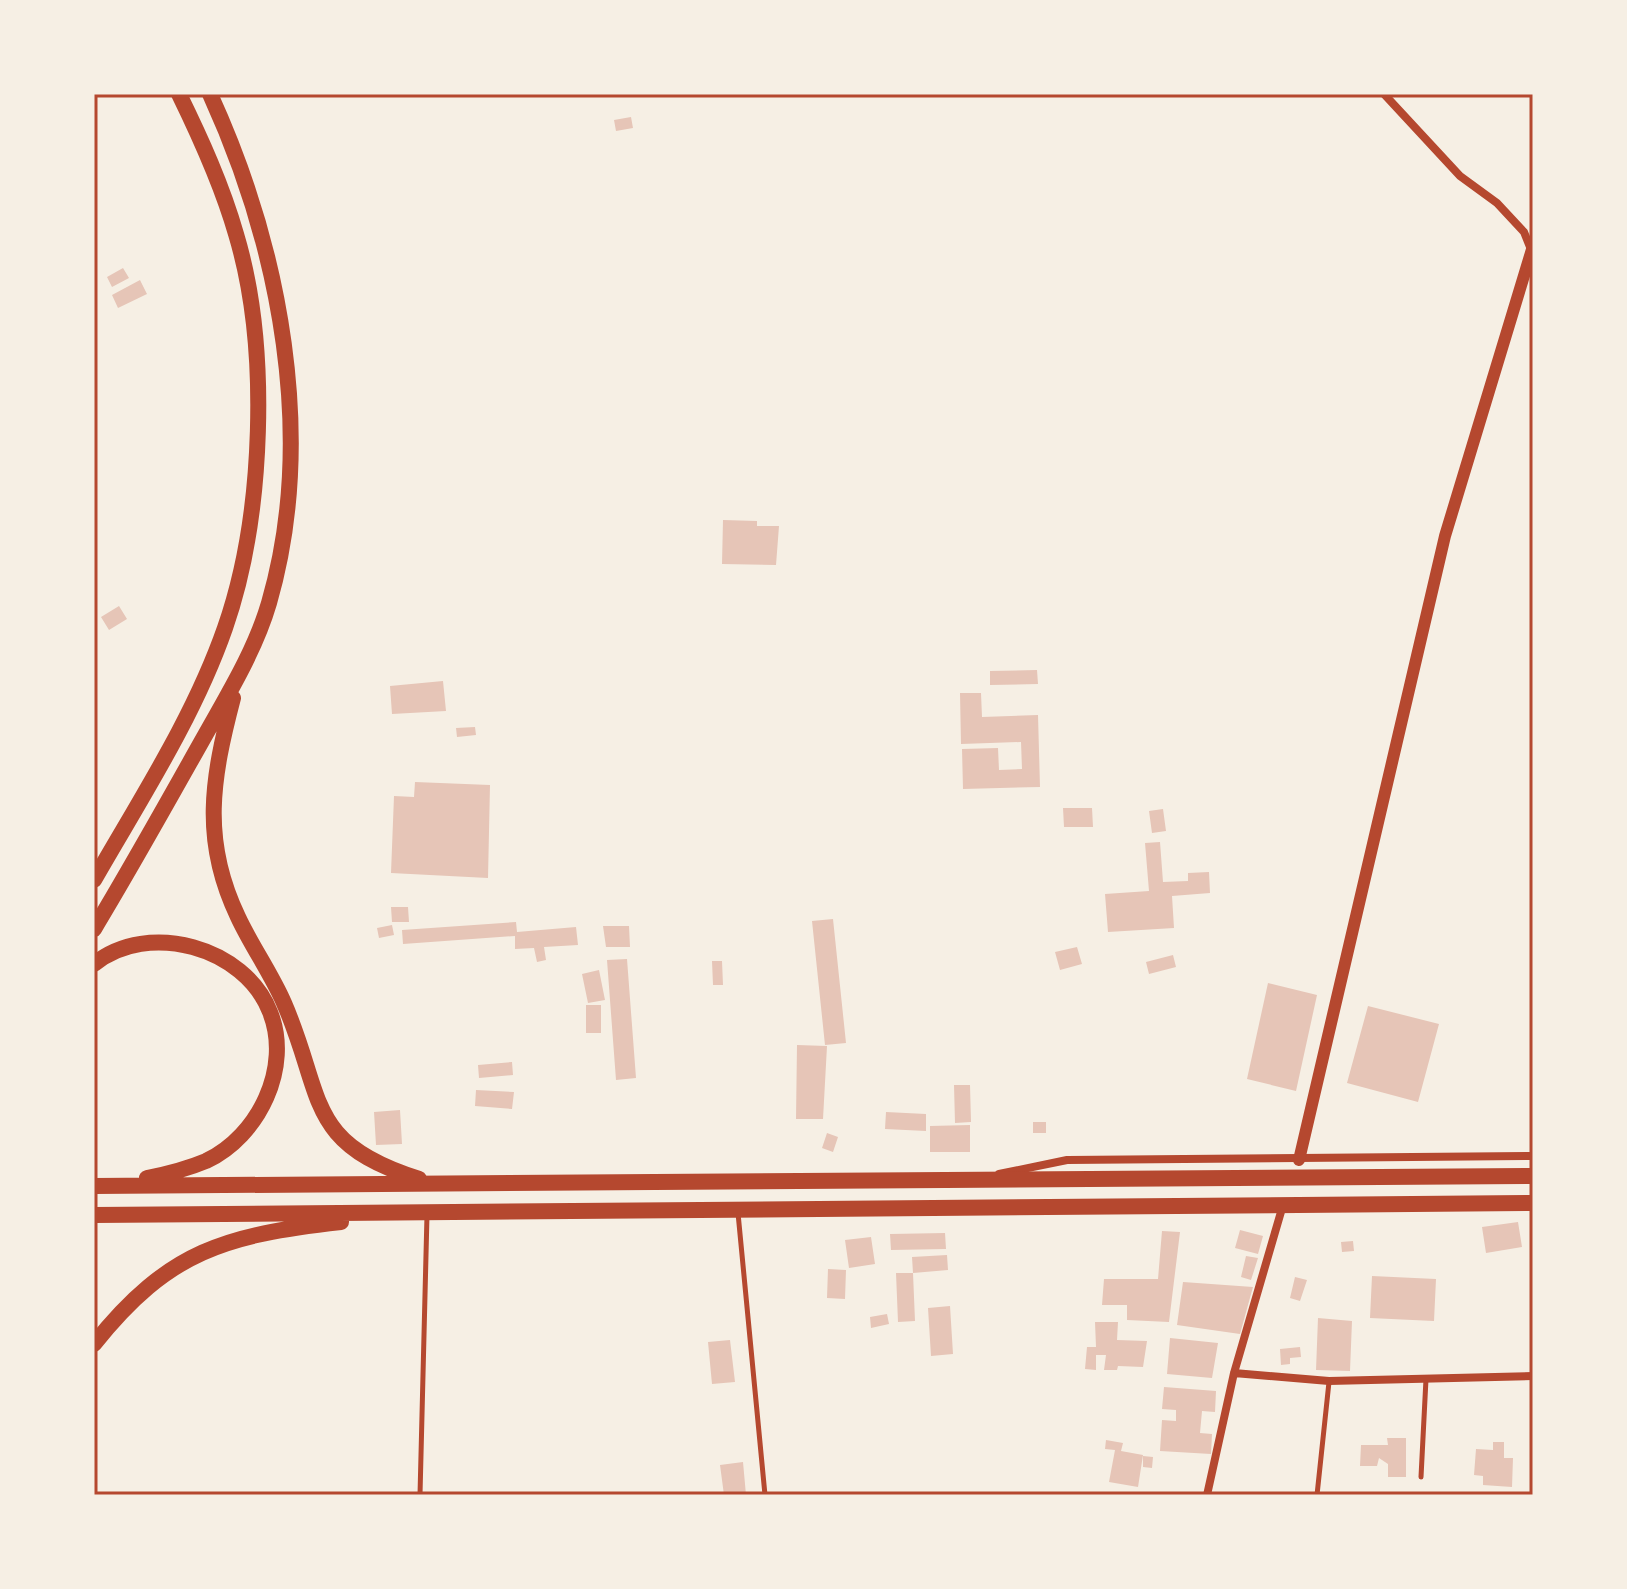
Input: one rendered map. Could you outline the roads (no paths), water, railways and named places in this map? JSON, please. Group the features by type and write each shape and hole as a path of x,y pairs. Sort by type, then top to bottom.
{"highway":[{"path":"94,880 180,730 226,627 256,477 258,384 251,303 228,208 209,154 179,94"},
{"path":"94,929 240,672 269,604 286,525 290,466 284,346 272,268 237,154 210,94"},
{"path":"240,672 212,797 215,844 229,896 284,1003 313,1089 331,1128 368,1161 436,1185"},
{"path":"94,964 126,948 147,942 172,942 199,948 227,963 254,987 270,1011 277,1039 278,1068 267,1096 248,1126 227,1147 207,1160 118,1185"},
{"path":"94,1186 1533,1176"},
{"path":"94,1215 239,1211 427,1214 1533,1203"},
{"path":"94,1344 134,1299 199,1253 238,1237 408,1214"}],"main road":[{"path":"1299,1160 1445,536 1532,250"}],"street":[{"path":"1384,94 1460,176 1497,203 1524,232 1532,250"},
{"path":"964,1181 1067,1160 1533,1156"},
{"path":"1207,1495 1234,1373 1283,1205"},
{"path":"1234,1373 1329,1381 1533,1376"}],"lane":[{"path":"738,1211 765,1495"},
{"path":"420,1495 427,1214"},
{"path":"1421,1477 1426,1378"},
{"path":"1317,1495 1329,1381"}]}
